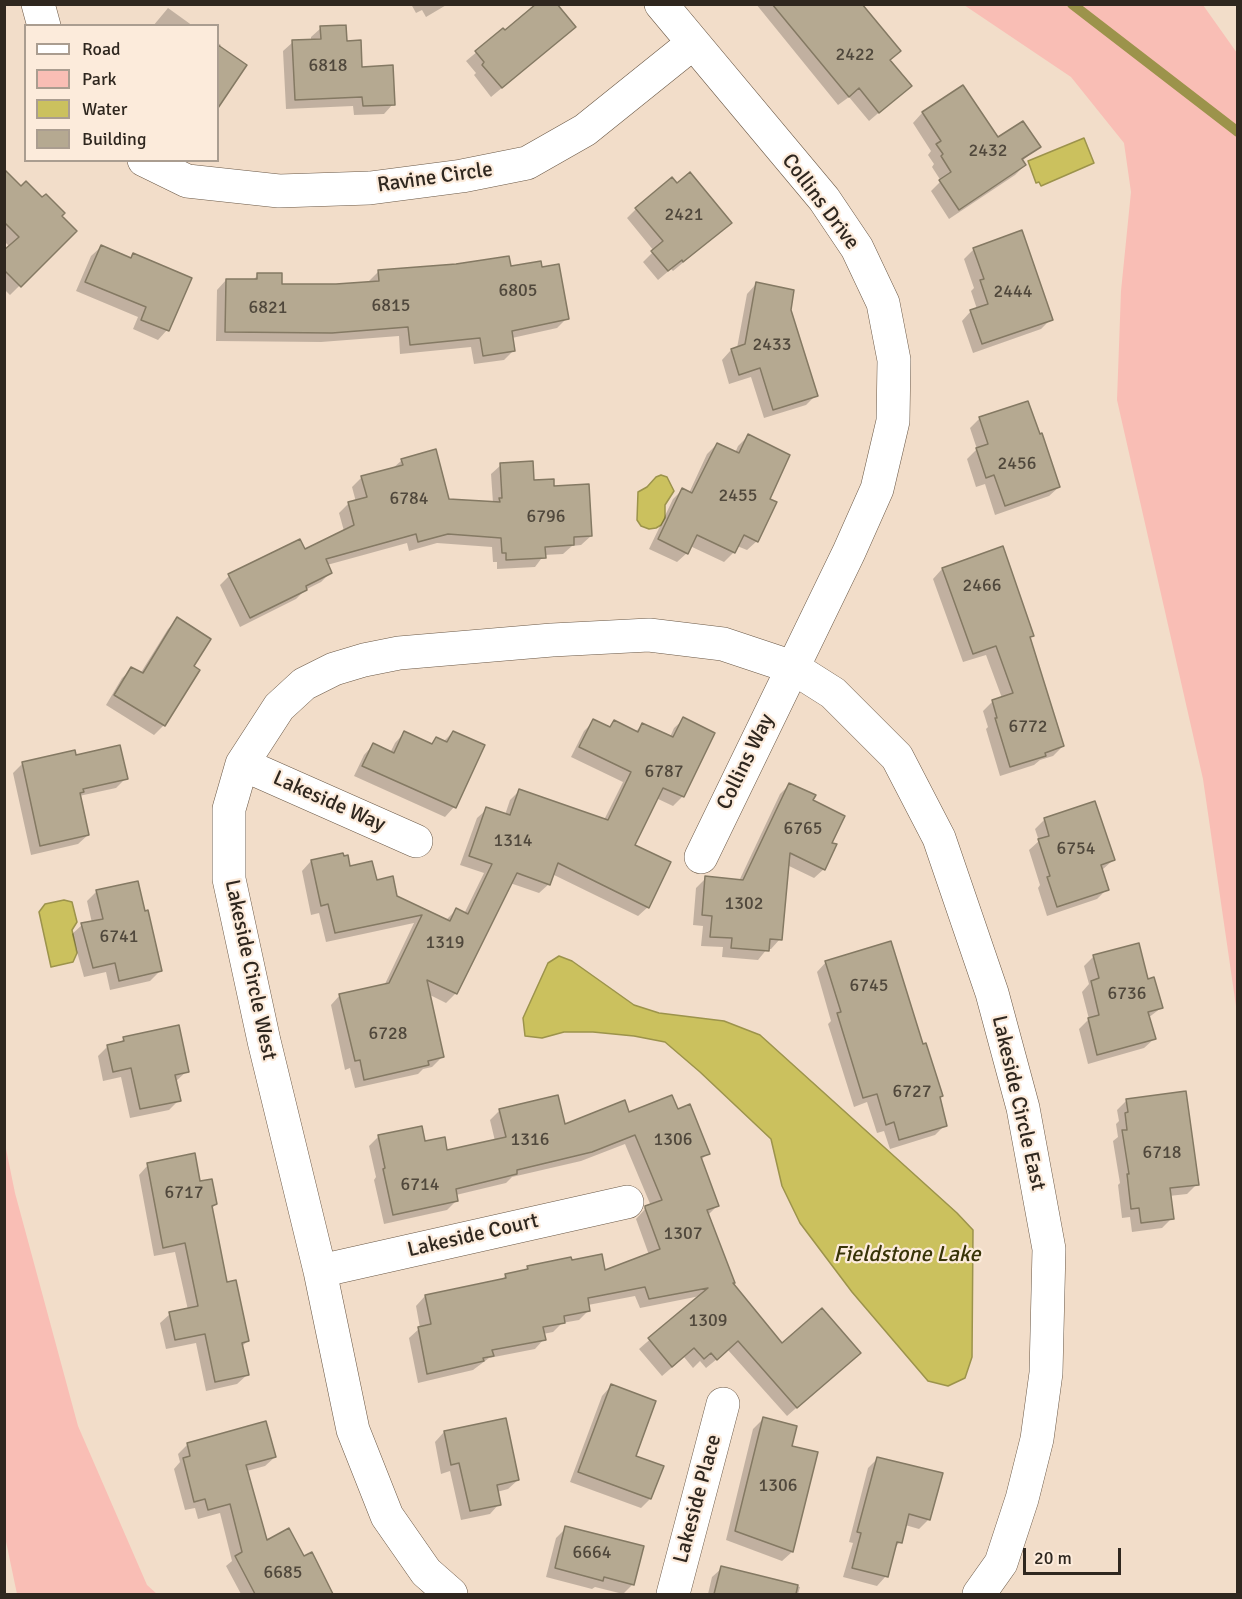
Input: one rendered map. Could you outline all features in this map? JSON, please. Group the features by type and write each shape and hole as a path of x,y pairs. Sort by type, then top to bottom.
{"street":[{"path":"38,4 43,24"},
{"name":"Collins Drive","path":"661,4 692,44 824,199 857,248 883,303 894,360 893,421 877,489 849,552 792,667"},
{"name":"Ravine Circle","path":"148,162 187,181 279,191 370,188 462,176 527,163 585,129 692,44"},
{"name":"Lakeside Circle West","path":"451,1594 426,1572 387,1515 353,1430 320,1271 264,1041 229,879 229,809 242,764 279,707 304,684 334,669 399,653 552,640 649,635 723,644 792,667"},
{"name":"Collins Way","path":"701,857 792,667"},
{"name":"Lakeside Circle East","path":"792,667 833,693 897,757 939,838 992,993 1023,1108 1049,1249 1046,1372 1037,1439 1022,1499 1000,1563 979,1594"},
{"name":"Lakeside Way","path":"242,764 416,841"},
{"name":"Lakeside Court","path":"320,1271 627,1202"},
{"name":"Lakeside Place","path":"673,1594 723,1404"}],"green space":[{"path":"964,5 1203,5 1237,53 1237,1013 1203,779 1117,400 1121,291 1131,192 1124,143 1071,77"},
{"path":"4,1139 15,1193 78,1426 147,1585 157,1594 17,1594 4,1532"}],"water":[{"path":"1084,138 1094,163 1041,186 1039,182 1036,183 1028,161"},
{"path":"661,475 667,477 674,491 665,505 665,518 661,525 649,529 641,526 637,520 638,492"},
{"path":"64,900 72,902 77,922 72,930 77,953 73,962 51,967 39,912 45,904"},
{"name":"Fieldstone Lake","path":"559,956 572,961 634,1005 659,1013 724,1021 760,1035 957,1213 973,1230 972,1357 965,1378 948,1386 928,1381 852,1292 800,1223 782,1186 771,1139 665,1042 593,1032 564,1032 542,1038 525,1036 523,1018 548,963"}],"building":[{"path":"536,4 557,4 576,27 502,88 482,65 484,62 475,51"},
{"path":"772,4 862,4 901,51 890,60 912,86 879,113 859,88 849,97"},
{"path":"346,25 347,41 361,40 362,67 393,65 395,105 363,106 362,97 295,100 292,40 321,39 320,26"},
{"path":"219,46 247,65 219,107"},
{"path":"963,85 998,137 1023,121 1041,147 1022,159 1026,165 959,210 939,180 951,172 936,144 941,141 922,112"},
{"path":"4,169 21,186 26,181 42,197 46,194 65,213 62,216 77,231 21,287 4,270 4,250 19,237 4,222"},
{"path":"690,172 732,223 668,271 651,251 663,241 635,208 672,177 677,183"},
{"path":"1022,230 1053,320 982,344 970,310 988,304 980,280 984,279 973,248"},
{"path":"101,245 131,258 133,253 192,278 169,331 141,320 146,307 85,282"},
{"path":"509,256 511,266 541,261 542,267 559,264 569,319 512,331 515,351 483,356 480,338 410,345 408,327 332,333 225,332 226,279 257,279 257,273 282,273 282,284 379,281 378,270 456,264"},
{"path":"756,282 794,290 791,310 818,396 773,410 760,368 739,375 731,349 745,344"},
{"path":"1028,401 1040,434 1042,433 1060,487 1005,506 994,475 986,478 976,448 988,444 979,417"},
{"path":"748,434 790,455 770,499 777,502 758,542 744,535 735,553 697,535 688,554 658,539 682,488 692,493 717,443 739,453"},
{"path":"436,449 449,499 500,502 499,498 502,498 500,463 533,461 534,480 554,479 554,486 589,484 592,536 574,537 574,545 545,547 546,558 506,560 506,553 502,553 501,538 448,534 418,542 416,534 326,559 332,573 306,586 307,590 250,618 228,574 300,539 305,549 354,525 348,502 367,497 361,476 403,465 401,459"},
{"path":"1003,546 1034,636 1030,637 1064,746 1045,753 1046,756 1010,767 992,700 1013,693 996,646 973,654 942,568"},
{"path":"177,617 211,639 194,666 200,670 165,726 114,695 131,667 143,673"},
{"path":"683,717 715,733 684,797 663,788 635,845 671,862 649,908 558,863 550,885 517,873 457,994 427,980 444,1057 428,1061 429,1065 364,1080 360,1060 355,1061 339,994 389,983 422,915 335,933 328,904 321,906 311,860 343,853 344,856 348,855 350,866 372,861 377,880 393,876 397,896 450,921 456,908 468,914 492,864 469,856 486,807 510,815 519,789 608,820 631,772 579,747 593,719 610,727 614,720 638,732 642,723 673,737"},
{"path":"404,731 432,744 436,737 447,742 453,731 485,745 456,808 362,766 373,743 394,753"},
{"path":"120,745 128,779 83,789 84,792 80,793 89,835 40,846 22,762 75,750 76,755"},
{"path":"789,783 816,795 813,800 845,816 832,843 837,844 825,870 790,853 782,940 770,939 769,951 731,948 732,938 710,937 712,916 702,915 705,876 743,880"},
{"path":"1095,801 1115,860 1101,865 1109,890 1057,907 1038,839 1049,836 1044,818"},
{"path":"138,881 145,911 148,910 162,971 119,981 115,963 93,968 81,923 103,919 96,890"},
{"path":"891,941 923,1044 926,1043 943,1096 940,1097 947,1126 899,1140 894,1122 886,1125 877,1094 863,1098 837,1013 841,1012 825,961"},
{"path":"1139,943 1148,979 1154,977 1163,1008 1148,1012 1156,1039 1097,1055 1088,1018 1099,1015 1091,981 1099,978 1093,955"},
{"path":"179,1025 189,1072 175,1075 181,1101 140,1109 131,1068 113,1072 107,1045 124,1041 123,1037"},
{"path":"1186,1091 1199,1185 1170,1188 1174,1219 1141,1223 1139,1208 1131,1209 1127,1174 1129,1174 1122,1130 1127,1130 1126,1099"},
{"path":"558,1095 565,1124 625,1100 629,1112 672,1095 678,1109 690,1104 710,1154 701,1157 719,1206 707,1210 735,1283 733,1283 782,1343 822,1308 861,1353 797,1408 738,1341 717,1360 711,1353 704,1359 694,1348 672,1367 648,1338 708,1288 649,1299 645,1287 588,1298 590,1311 564,1316 565,1323 543,1327 546,1340 492,1350 494,1356 483,1358 484,1361 427,1374 418,1327 431,1324 425,1295 506,1278 505,1274 528,1269 527,1266 571,1257 572,1260 602,1254 605,1270 660,1249 645,1206 662,1200 635,1135 592,1152 517,1170 517,1174 456,1189 458,1201 393,1215 378,1135 422,1126 425,1141 445,1137 447,1150 506,1137 499,1109"},
{"path":"195,1153 200,1181 212,1179 217,1204 212,1206 227,1282 236,1280 249,1341 242,1343 249,1375 215,1382 205,1334 175,1340 169,1312 198,1306 185,1243 163,1248 147,1163"},
{"path":"611,1384 656,1401 636,1456 664,1466 651,1499 578,1472"},
{"path":"763,1417 797,1426 792,1446 818,1452 793,1552 735,1531"},
{"path":"506,1418 519,1480 497,1485 501,1505 470,1511 459,1463 451,1465 444,1431"},
{"path":"266,1421 276,1457 246,1465 267,1540 289,1528 304,1556 312,1552 333,1594 255,1594 235,1556 242,1552 230,1504 208,1510 205,1499 194,1502 183,1458 190,1456 187,1443"},
{"path":"877,1457 943,1473 930,1520 909,1514 902,1543 897,1542 888,1577 852,1568 861,1533 857,1532"},
{"path":"565,1526 644,1546 634,1585 604,1577 603,1581 555,1568"},
{"path":"721,1566 798,1585 796,1594 714,1594"}],"waterway":[{"path":"1072,4 1238,132"}]}
